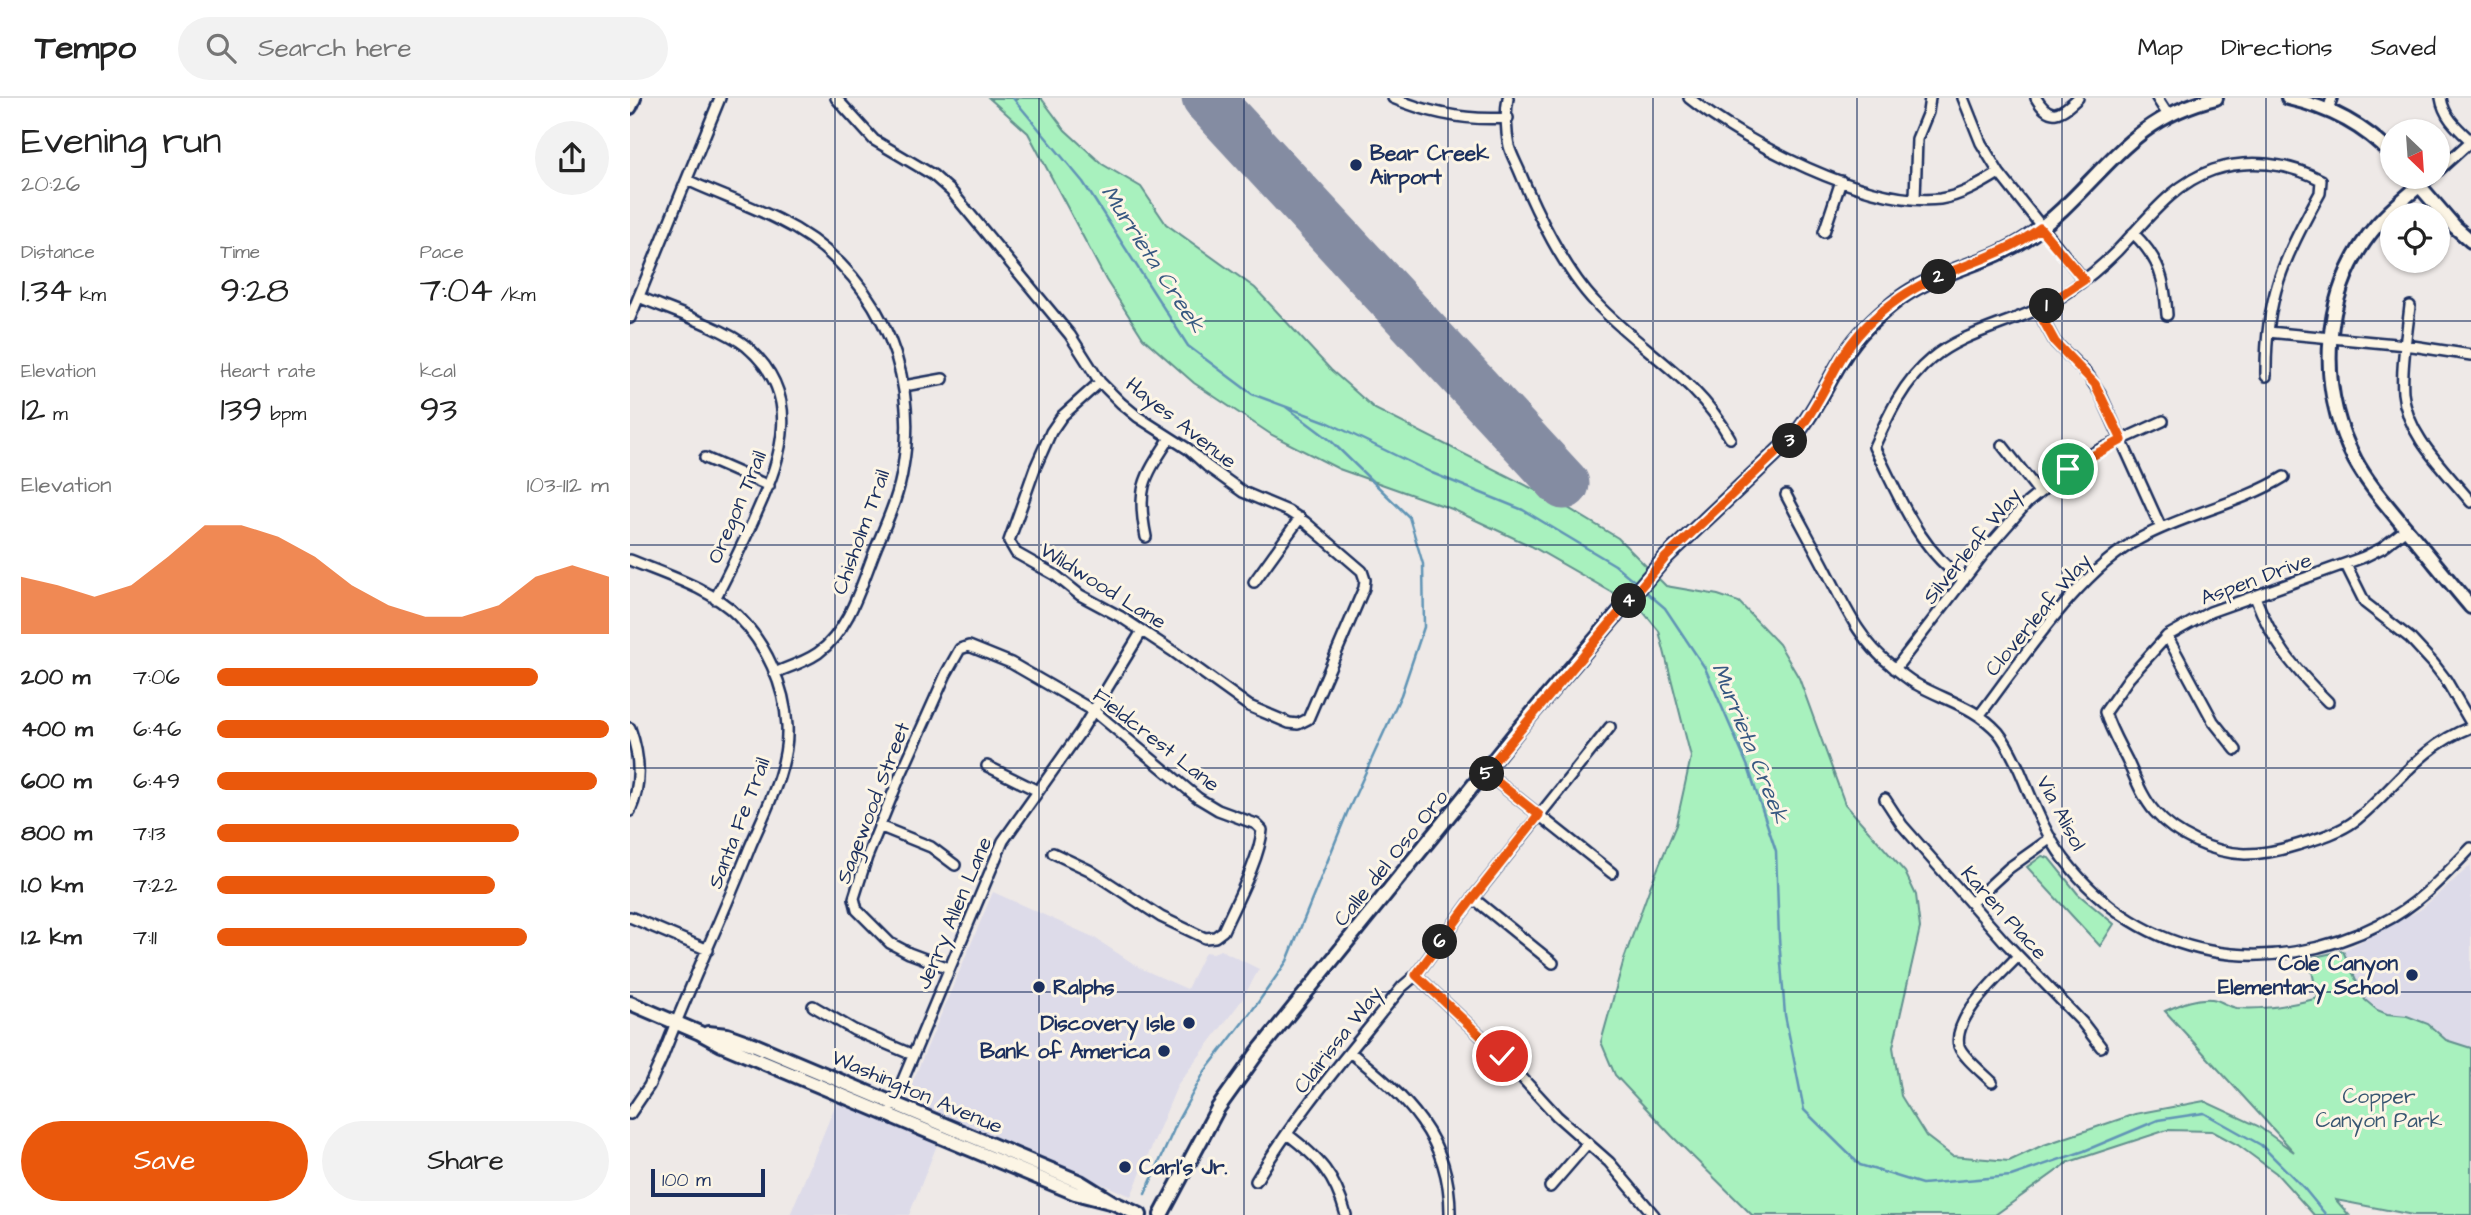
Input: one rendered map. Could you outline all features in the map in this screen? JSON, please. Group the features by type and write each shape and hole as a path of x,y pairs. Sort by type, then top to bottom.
{"main road":[{"path":"630,107 634,98"},
{"name":"Calle del Oso Oro","path":"1161,1215 1217,1108 1238,1079 1485,772 1666,557 1797,433 1814,411 1842,357 1866,328 1891,305 1924,284 2010,248 2040,228 2116,152 2149,126 2216,98"},
{"path":"2288,98 2330,104 2380,143"},
{"path":"2412,189 2377,225 2355,257 2339,297 2329,339 2332,394 2343,434 2367,479 2471,607"},
{"path":"2428,189 2455,227 2471,242"},
{"name":"Washington Avenue","path":"630,1003 722,1045 1039,1164 1080,1182 1140,1215"},
{"name":"Washington Avenue","path":"890,1108 931,1132 1074,1193 1114,1203"},
{"path":"931,1132 940,1132 969,1142 982,1141"},
{"path":"984,1154 996,1154 1034,1168 1039,1164"}],"street":[{"path":"630,318 720,98"},
{"name":"Hayes Avenue","path":"836,98 874,140 895,155 933,175 950,191 1070,335 1100,382 1139,417 1188,449 1243,492 1300,518 1362,571 1365,580 1359,599 1308,719"},
{"path":"1393,98 1441,116 1508,118"},
{"path":"1508,98 1509,147 1529,194 1578,283 1597,305 1677,373 1717,415 1730,438"},
{"path":"1689,98 1756,144 1870,191 1940,199 1962,193 1999,173"},
{"path":"1915,198 1917,139 1930,98"},
{"path":"1963,98 1981,143 1999,173 2040,228 2084,280"},
{"path":"2036,98 2045,111 2051,114 2060,112 2078,98"},
{"path":"2157,98 2168,116"},
{"path":"2441,98 2446,114 2471,141 2450,160"},
{"path":"1964,580 1941,563 1926,546 1874,447 1906,386 1931,359 1959,342 2038,311 2084,280 2179,188 2216,169 2242,163 2273,164 2306,172 2321,180 2320,193 2283,265 2274,290 2267,332 2266,376"},
{"name":"Chisholm Trail","path":"687,180 780,220 828,252 852,274 885,327 896,354 904,386 907,438 896,499 854,602 844,623 819,652 774,673"},
{"path":"1824,232 1841,181"},
{"path":"2133,233 2151,254 2160,271 2165,288 2167,315"},
{"name":"Oregon Trail","path":"639,297 724,333 745,345 761,362 772,380 781,404 784,424 782,446 769,486 737,558 715,599"},
{"path":"2410,306 2403,392 2413,426 2422,442 2471,502"},
{"path":"2038,311 2055,342 2095,384 2161,528"},
{"path":"2267,332 2406,345 2471,355"},
{"path":"904,386 943,379"},
{"name":"Wildwood Lane","path":"1100,382 1062,416 1051,432 1009,541 1016,553 1142,631 1250,706 1289,723 1297,724 1308,719"},
{"name":"Silverleaf Way","path":"1895,668 2015,515 2039,492 2068,469 2163,421"},
{"path":"1146,537 1140,501 1142,487 1150,467 1170,438"},
{"path":"2002,444 2039,492"},
{"path":"705,458 769,486"},
{"name":"Cloverleaf Way","path":"1979,716 2089,577 2128,545 2161,528 2261,491 2284,477"},
{"name":"Via Alisol","path":"1786,495 1854,625 1876,652 1916,684 1967,707 1998,733 2062,857 2088,888 2130,921 2158,937 2203,951 2258,956 2316,947 2383,923 2414,903 2471,848"},
{"path":"1254,582 1300,518"},
{"name":"Aspen Drive","path":"2406,529 2382,548 2346,565 2210,612 2167,636 2129,678 2105,712 2108,723 2154,811 2190,839 2244,854 2281,849 2342,828 2355,820 2414,761 2471,725"},
{"name":"Santa Fe Trail","path":"630,560 715,599 738,616 755,636 774,673 787,727 779,777 649,1086 630,1114"},
{"path":"2346,565 2365,603 2410,638 2433,663 2446,680 2471,725"},
{"path":"2255,597 2279,648 2328,702"},
{"name":"Jerry Allen Lane","path":"890,1108 1003,841 1094,711 1142,631"},
{"path":"2167,636 2213,721 2236,750"},
{"name":"Fieldcrest Lane","path":"960,649 969,646 1011,663 1094,711 1198,798 1256,824 1262,830 1254,860 1223,932 1205,938 1161,917 1089,870 1052,853"},
{"name":"Sagewood Street","path":"949,968 890,943 857,910 854,898 879,826 946,674 960,649"},
{"name":"Clairissa Way","path":"1256,1181 1287,1134 1350,1052 1402,986 1416,975 1473,898 1610,727"},
{"path":"630,728 637,748 639,769 635,801 630,811"},
{"path":"987,766 1038,791"},
{"path":"1485,772 1612,873"},
{"name":"Karen Place","path":"1885,799 1902,825 2018,956 2082,1022 2101,1047"},
{"path":"879,826 931,847 955,866"},
{"path":"1971,903 2009,868 2051,838"},
{"path":"1473,898 1553,963"},
{"path":"630,918 708,950"},
{"path":"1992,1082 1962,1052 1959,1034 1974,1003 2018,956"},
{"path":"1416,975 1467,1022 1557,1116 1608,1162 1654,1215"},
{"path":"813,1006 854,1030 913,1055"},
{"path":"1350,1052 1390,1085 1420,1116 1445,1170 1450,1215"},
{"path":"1287,1134 1325,1167 1335,1182 1346,1215"},
{"path":"1550,1187 1588,1143"}],"shaded area":[{"name":"Cole Canyon Elementary School","path":"2471,865 2471,1048 2446,1040 2428,1024 2407,1016 2377,1010 2365,1000 2343,951 2420,910"},
{"path":"993,892 1093,937 1140,968 1187,989 1205,952 1221,950 1259,969 1242,1000 1178,1084 1131,1196 911,1104 909,1090"},
{"path":"837,1101 937,1145 909,1215 790,1215"}],"green space":[{"name":"Copper Canyon Park","path":"989,98 1041,98 1065,130 1102,164 1141,187 1166,224 1255,288 1331,370 1375,409 1553,499 1618,538 1666,586 1718,595 1739,602 1779,644 1799,678 1845,804 1905,872 1916,895 1920,928 1893,1047 1901,1096 1926,1136 1952,1156 2009,1161 2041,1146 2135,1114 2204,1101 2258,1126 2294,1152 2165,1011 2200,999 2247,1008 2278,1006 2318,998 2309,958 2343,951 2365,1000 2377,1010 2407,1016 2428,1024 2446,1040 2471,1048 2471,1215 2413,1215 2336,1200 2349,1215 2314,1215 2276,1173 2238,1145 2212,1131 2167,1130 2069,1162 1995,1215 1752,1215 1615,1075 1601,1042 1624,959 1676,825 1691,757 1659,631 1641,609 1531,546 1452,509 1339,469 1272,435 1194,383 1143,338 1106,280 1028,133"},
{"path":"2042,856 2049,858 2078,894 2114,924 2100,946 2027,867"}],"waterway":[{"name":"Murrieta Creek","path":"1013,98 1083,182 1188,346 1252,394 1327,422 1432,473 1523,510 1615,565 1639,585"},
{"path":"1145,1194 1179,1118 1205,1071 1287,961 1347,813 1401,695 1424,627 1423,564 1409,517 1330,440 1286,407"},
{"name":"Murrieta Creek","path":"1644,590 1665,608 1705,668 1748,767 1776,851 1785,1015 1804,1110 1860,1165 1922,1184 2011,1176 2084,1151 2158,1120 2204,1113 2261,1145 2303,1187 2326,1215"}],"runway":[{"path":"1207,98 1564,484"}],"place":[{"name":"Bear Creek Airport","path":"1356,165"},
{"name":"Cole Canyon Elementary School","path":"2412,975"},
{"name":"Ralphs","path":"1039,987"},
{"name":"Discovery Isle","path":"1189,1023"},
{"name":"Bank of America","path":"1164,1051"},
{"name":"Carl's Jr.","path":"1125,1167"}],"route":[{"path":"1502,1056 1416,975 1539,815 1485,772 1666,557 1797,433 1814,411 1842,357 1866,328 1891,305 1916,288 2010,248 2040,228 2084,280 2038,311 2055,342 2095,384 2122,440 2068,469"}]}
